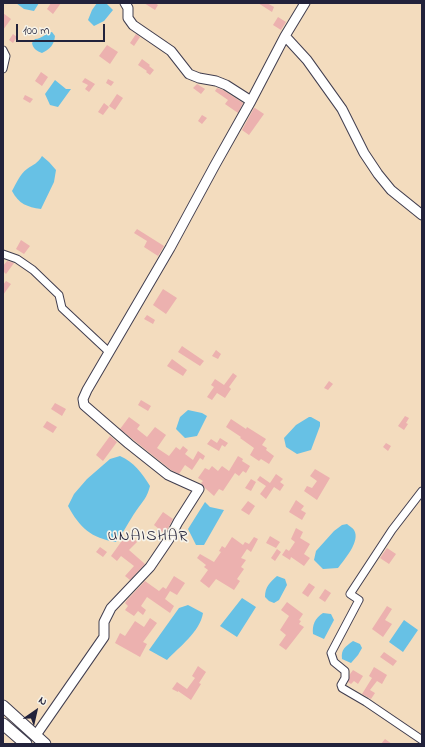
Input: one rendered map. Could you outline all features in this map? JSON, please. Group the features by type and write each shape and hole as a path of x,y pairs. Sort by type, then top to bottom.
{"highway":[{"path":"3,706 46,744"},
{"path":"3,724 26,744"}],"street":[{"path":"126,3 128,8 128,18 134,25 171,51 189,74 226,85 251,101"},
{"path":"36,735 104,637 104,622 111,608 150,568 199,489 168,475 84,405 83,399 170,248 285,36 305,3"},
{"path":"285,36 307,60 342,109 364,153 378,174 391,190 422,215"},
{"path":"3,50 6,56 3,69"},
{"path":"3,254 17,258 33,270 59,296 62,308 109,352"},
{"path":"422,491 392,530 350,594 359,600 331,653 334,662 345,671 345,678 342,688 422,740"}],"water":[{"path":"16,3 39,3 34,11 24,9"},
{"path":"97,3 106,3 113,10 104,21 94,26 88,20"},
{"path":"52,32 55,36 53,44 42,53 37,51 32,43 35,39"},
{"path":"55,80 66,89 71,89 58,107 50,105 45,94"},
{"path":"42,156 56,170 54,182 41,209 24,204 12,191 22,174"},
{"path":"188,410 202,413 207,416 197,436 185,438 176,429 180,417"},
{"path":"309,417 320,422 320,426 311,450 297,454 286,447 284,438 296,425"},
{"path":"120,456 125,458 137,468 150,486 148,494 116,542 100,538 87,531 72,514 68,506 74,494 87,479 110,459"},
{"path":"205,502 210,507 224,510 204,545 196,545 188,529"},
{"path":"347,524 356,534 354,545 338,568 323,569 314,560 316,551 334,531 342,525"},
{"path":"277,576 285,579 287,585 279,600 274,603 265,597 265,593 268,585"},
{"path":"242,598 256,607 237,637 220,626"},
{"path":"188,605 203,613 198,627 188,639 167,660 149,650 179,608"},
{"path":"323,613 331,614 334,620 324,639 313,634 316,619"},
{"path":"404,620 418,630 403,652 389,642"},
{"path":"353,641 360,644 362,648 351,663 342,659 342,653 344,648"}],"building":[{"path":"51,3 61,3 53,14 47,9"},
{"path":"144,3 155,3 158,5 155,10"},
{"path":"258,3 267,3 274,7 272,12"},
{"path":"3,13 11,19 3,30"},
{"path":"278,17 286,22 281,30 273,25"},
{"path":"13,34 17,37 13,43 9,40"},
{"path":"136,34 140,37 134,46 130,43"},
{"path":"107,45 118,52 110,64 99,56"},
{"path":"142,59 154,70 150,75 138,65"},
{"path":"41,72 48,77 42,86 35,81"},
{"path":"85,78 95,84 89,92 85,89 88,85 82,82"},
{"path":"108,79 114,82 111,86 106,83"},
{"path":"197,84 205,89 201,94 193,88"},
{"path":"217,88 223,90 243,103 238,113 225,104 228,100 215,91"},
{"path":"117,94 123,98 115,110 109,106"},
{"path":"25,95 33,99 30,103 23,99"},
{"path":"104,103 109,107 103,115 98,112"},
{"path":"254,108 264,114 249,135 242,130"},
{"path":"202,115 207,118 202,124 198,121"},
{"path":"137,229 164,246 158,256 144,247 147,241 134,233"},
{"path":"21,240 30,246 24,254 16,249"},
{"path":"7,261 14,263 6,274 3,271 3,266"},
{"path":"6,281 11,284 3,295 3,285"},
{"path":"163,289 177,298 166,314 153,305"},
{"path":"147,315 155,320 153,324 144,319"},
{"path":"182,346 204,361 200,366 178,352"},
{"path":"216,350 221,354 218,359 212,356"},
{"path":"172,359 187,370 183,376 167,366"},
{"path":"233,373 237,376 229,387 231,389 225,398 217,393 212,400 207,397 214,387 211,385 215,379 224,385"},
{"path":"329,381 333,384 328,390 324,388"},
{"path":"141,400 151,406 148,411 138,405"},
{"path":"55,403 66,409 62,416 51,409"},
{"path":"405,416 409,418 406,423 408,424 404,430 398,426"},
{"path":"129,417 140,425 137,429 147,437 155,427 166,435 157,448 169,456 176,447 180,450 183,446 188,450 185,454 193,460 198,451 205,456 203,460 200,458 192,470 185,465 179,474 171,470 120,429"},
{"path":"231,419 246,429 247,427 266,439 262,445 274,456 269,464 261,459 259,461 250,455 254,448 226,427"},
{"path":"47,421 57,427 53,433 43,427"},
{"path":"110,436 117,442 103,461 96,455"},
{"path":"220,438 228,443 225,447 222,445 219,451 207,444 211,439 217,443"},
{"path":"386,443 391,446 388,451 383,447"},
{"path":"238,456 243,459 242,461 250,466 246,473 243,471 239,476 235,473 223,491 219,489 214,496 201,483 203,481 198,478 205,468 209,470 212,466 218,471 222,466 229,471"},
{"path":"315,469 330,478 317,500 304,491 307,486 312,488 317,481 310,476"},
{"path":"276,474 283,479 280,482 284,485 280,491 274,487 266,499 260,494 266,486 257,480 260,476 270,483"},
{"path":"251,479 256,482 251,491 245,488"},
{"path":"296,500 304,506 301,510 306,513 302,520 289,512"},
{"path":"248,501 255,506 249,515 241,510"},
{"path":"163,512 173,519 165,534 154,525"},
{"path":"296,528 303,532 300,538 310,544 304,554 310,558 304,566 291,557 290,560 282,555 286,549 289,551 295,542 291,539"},
{"path":"130,534 137,542 129,550 145,564 130,580 125,576 134,566 121,556 117,561 111,556 121,542"},
{"path":"270,536 280,542 276,548 266,543"},
{"path":"232,537 243,545 245,542 249,544 254,537 258,539 251,552 247,549 241,558 246,560 241,567 244,569 237,579 240,581 234,590 216,579 209,588 200,581 208,570 204,567 206,565 197,558 200,554 214,562 221,552 219,551 222,546 225,548"},
{"path":"100,547 107,552 103,557 96,552"},
{"path":"387,548 396,554 389,564 380,558"},
{"path":"277,549 281,552 275,561 271,558"},
{"path":"174,576 185,583 177,595 170,591 165,599 174,606 170,613 147,597 141,606 146,610 143,615 138,611 134,616 125,610 128,606 125,603 145,581 159,591 163,587 166,589"},
{"path":"309,583 315,587 308,597 302,593"},
{"path":"325,589 331,593 325,602 319,598"},
{"path":"287,602 303,614 299,620 301,621 299,624 304,627 286,650 279,645 286,635 280,630 289,616 281,610"},
{"path":"387,606 392,609 385,620 392,624 383,637 372,629"},
{"path":"150,618 157,623 143,642 147,644 140,657 115,643 120,633 125,636 135,621 144,627"},
{"path":"384,652 397,661 393,666 380,657"},
{"path":"198,666 206,672 199,683 201,684 191,700 178,691 172,689 177,682 187,689 195,678 192,676"},
{"path":"374,667 387,675 382,684 377,681 370,690 375,693 371,699 362,694 372,678 369,676"},
{"path":"353,670 363,676 358,684 354,681 351,684 348,682 350,674"},
{"path":"385,739 392,744 381,744"}],"district":[{"name":"UNAISHAR","path":"148,537"}]}
